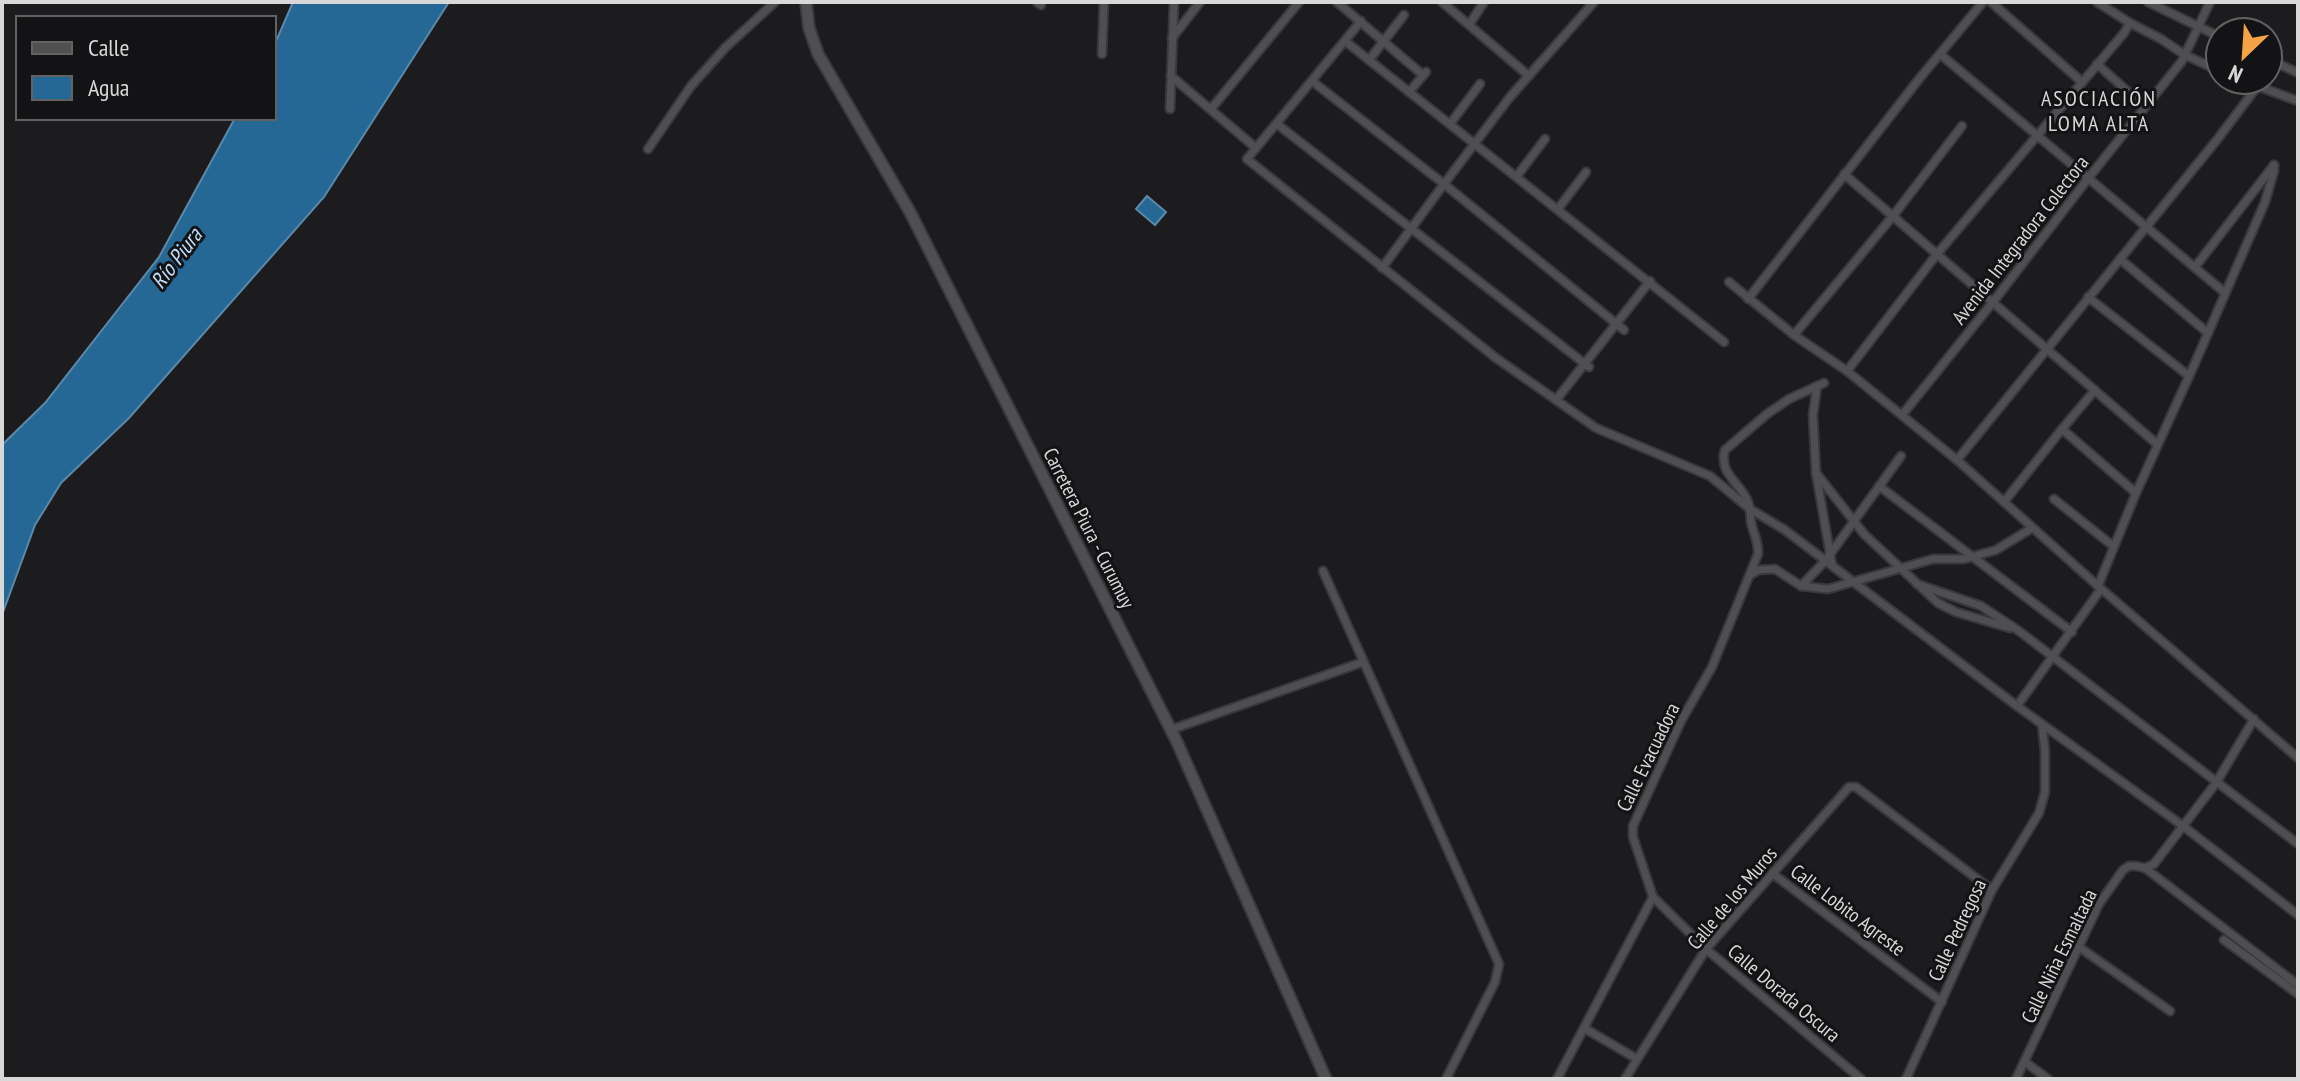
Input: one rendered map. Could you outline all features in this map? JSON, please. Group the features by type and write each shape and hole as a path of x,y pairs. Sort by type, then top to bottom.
{"main road":[{"name":"Carretera Piura - Curumuy","path":"806,2 809,28 818,54 910,212 1170,730 1326,1079"}],"street":[{"path":"648,149 691,86 725,48 775,2"},
{"path":"1102,54 1104,2"},
{"path":"1170,109 1174,2"},
{"path":"1172,38 1200,2"},
{"path":"1211,109 1299,2"},
{"path":"1337,2 1425,73 1409,92"},
{"path":"1442,2 1529,76"},
{"path":"1469,25 1484,2"},
{"path":"1382,268 1529,76 1594,2"},
{"path":"1748,299 1983,2"},
{"path":"1991,2 2082,82"},
{"path":"2097,2 2204,64"},
{"path":"2148,2 2204,30"},
{"name":"Avenida Integradora Colectora","path":"1902,415 2185,55 2210,2"},
{"path":"1369,60 1404,15"},
{"path":"1361,21 1247,159 1496,358 1596,428 1710,476 1750,509 1829,560 1853,582 2298,915"},
{"path":"1847,371 1937,254 2130,23"},
{"path":"1345,41 1724,342"},
{"path":"1940,54 2224,292"},
{"path":"2097,64 2144,106"},
{"path":"1171,76 1256,148"},
{"path":"1312,81 1624,330"},
{"path":"1450,124 1480,84"},
{"path":"1957,460 2250,96"},
{"path":"1277,124 1586,365"},
{"path":"1794,335 1893,216 1962,126"},
{"path":"1517,176 1545,139"},
{"path":"2017,706 2072,632 2099,588 2113,546 2265,202 2275,164 2195,267"},
{"path":"1558,209 1586,172"},
{"path":"1844,174 2157,444"},
{"path":"2120,259 2208,333"},
{"path":"1556,400 1650,281"},
{"path":"1729,282 1794,335 1847,371 1957,460 2099,588 2298,758"},
{"path":"2088,297 2189,376"},
{"path":"1750,509 1747,499 1727,475 1723,459 1725,450 1767,414 1789,399 1821,384 1813,415 1816,473 1829,560"},
{"path":"2004,502 2095,390"},
{"path":"2062,429 2136,493"},
{"path":"1801,586 1829,560 1901,456"},
{"path":"1816,473 1864,534 1938,603 1956,612 2019,631"},
{"path":"1879,486 2072,632"},
{"path":"2054,499 2113,546"},
{"name":"Calle Evacuadora","path":"1653,897 1633,837 1633,826 1677,729 1712,667 1758,554 1759,545 1750,509"},
{"path":"1748,577 1758,570 1775,569 1801,586 1828,589 1933,559 1973,557 1996,550 2032,528"},
{"path":"1323,571 1499,964 1495,982 1446,1079"},
{"path":"1917,584 1981,606 2019,631 2298,844"},
{"path":"1170,730 1363,662"},
{"path":"2254,719 2216,783 2154,864 2145,868 2298,985"},
{"name":"Calle Pedregosa","path":"1906,1079 1992,890 2039,813 2043,798 2045,752 2042,724"},
{"name":"Calle de los Muros","path":"1625,1079 1706,949 1849,787 1856,787 1992,890"},
{"name":"Calle Niña Esmaltada","path":"2016,1079 2099,904 2123,870 2129,866 2145,868"},
{"name":"Calle Lobito Agreste","path":"1772,873 1942,1002"},
{"path":"1557,1079 1653,897"},
{"name":"Calle Dorada Oscura","path":"1653,897 1706,949 1861,1079"},
{"path":"2224,940 2298,994"},
{"path":"2079,947 2170,1011"},
{"path":"1584,1028 1637,1059"},
{"path":"2025,1062 2048,1079"}],"water":[{"name":"Río Piura","path":"293,2 449,2 324,197 129,418 61,483 35,525 2,615 2,445 45,403 159,257 234,120 276,120 276,41"},
{"path":"1147,196 1166,212 1155,225 1136,209"}],"district":[{"name":"ASOCIACIÓN LOMA ALTA","path":"2099,110"}]}
